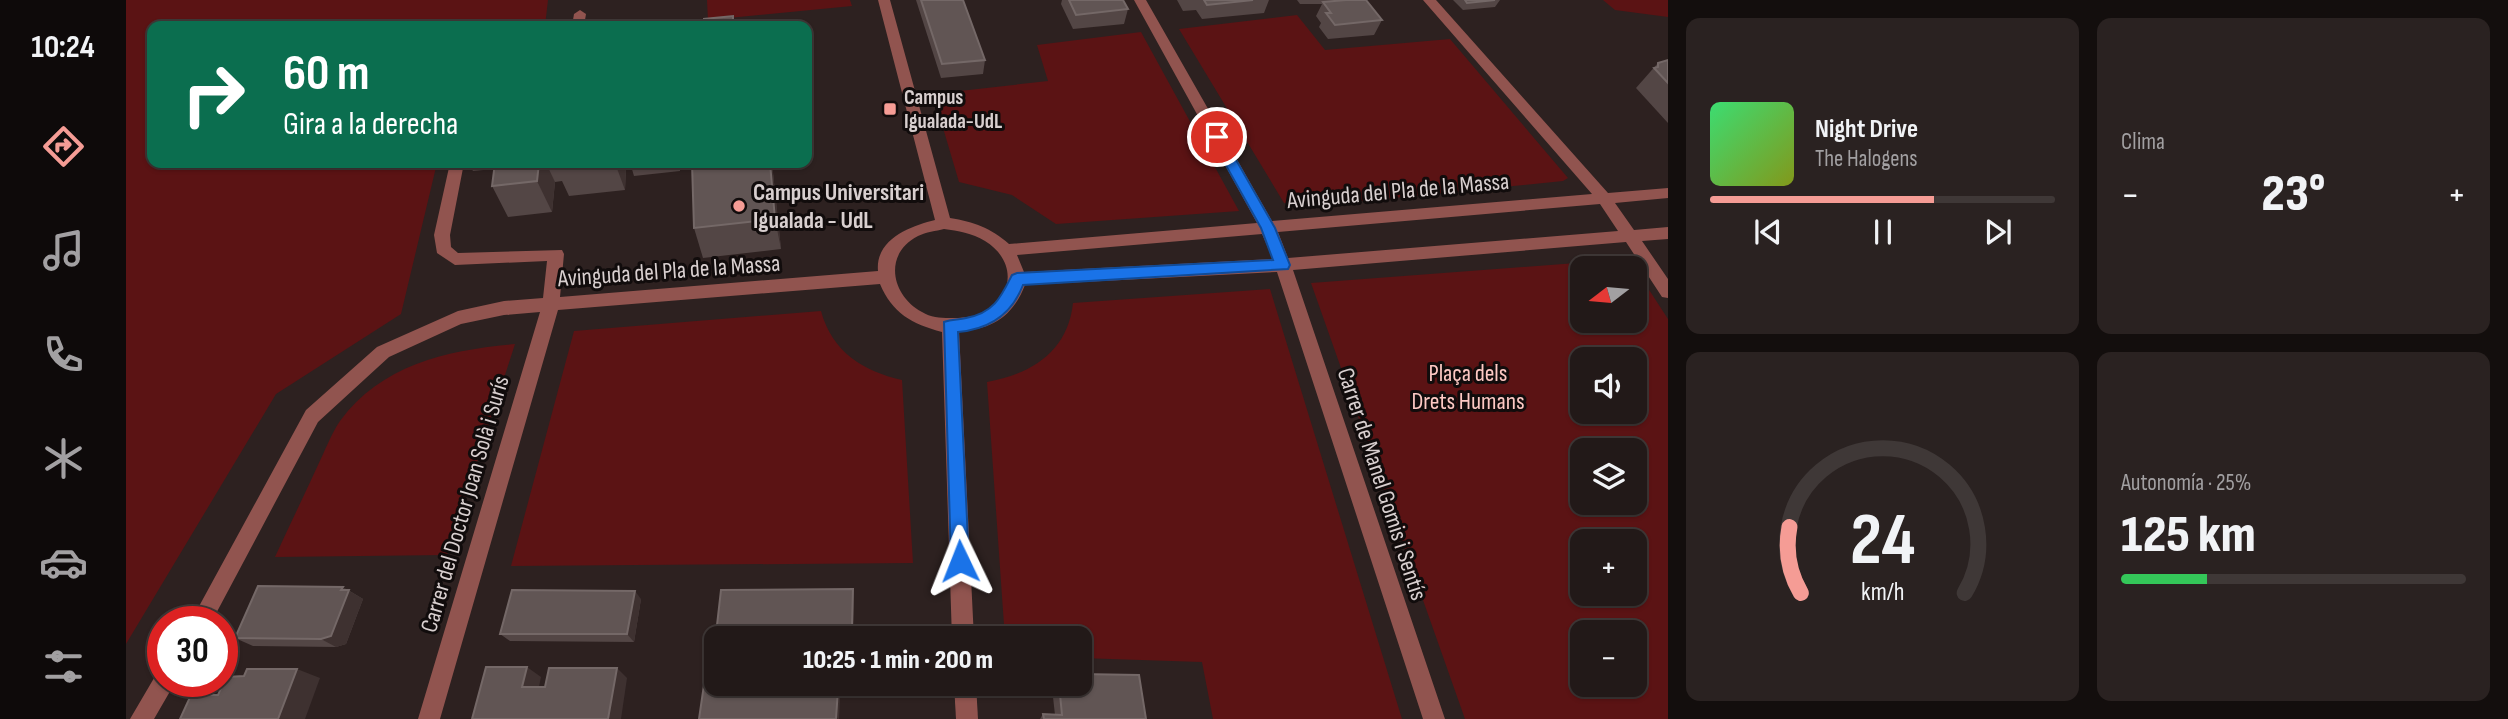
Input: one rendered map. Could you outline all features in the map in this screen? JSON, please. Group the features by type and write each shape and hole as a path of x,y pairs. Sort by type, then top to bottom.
{"street":[{"path":"884,0 944,223"},
{"name":"Carrer de Manel Gomis i Sentís","path":"1140,0 1268,228 1283,265 1434,719"},
{"path":"1429,0 1603,197 1668,292"},
{"name":"Carrer del Doctor Joan Solà i Surís","path":"429,719 551,304 556,254 455,259 443,249 442,235 456,168"},
{"name":"Avinguda del Pla de la Massa","path":"1008,250 1668,193"},
{"path":"944,223 981,229 1008,250 1015,264 1017,279 1009,301 997,313 970,324 950,326 926,321 905,311 891,295 884,277 887,257 900,240 920,228 944,223"},
{"path":"1017,279 1283,265 1668,233"},
{"name":"Avinguda del Pla de la Massa","path":"209,606 312,416 383,352 458,318 503,308 884,277"},
{"path":"950,326 962,626"},
{"path":"966,696 967,719"},
{"path":"141,719 155,697"}],"green space":[{"path":"126,0 548,0 546,21 147,21 147,168 436,168 401,314 276,394 126,644"},
{"path":"707,0 850,0 852,6 708,20"},
{"path":"1603,0 1668,0 1668,17 1615,10"},
{"path":"1297,15 1325,50 1450,39 1568,178 1563,181 1302,207 1284,203 1179,29"},
{"path":"1141,32 1239,211 1056,224 1012,195 959,182 933,94 1048,81 1037,45"},
{"name":"Plaça dels Drets Humans","path":"1570,263 1570,333 1647,333 1647,287 1668,319 1668,719 1465,719 1311,283"},
{"path":"1270,289 1402,719 1213,719 1202,662 1092,658 1092,626 1004,626 987,382 1019,373 1045,358 1064,334 1073,303"},
{"path":"821,311 833,338 851,358 874,371 902,380 913,563 511,566 574,331"},
{"path":"515,344 447,555 275,557 334,431 357,402 396,373 418,363 465,351"}],"building":[{"path":"921,0 963,0 985,60 942,64"},
{"path":"1069,0 1123,0 1128,9 1076,15"},
{"path":"1204,0 1253,0 1207,5"},
{"path":"1366,0 1382,20 1335,25 1326,13 1331,13 1323,2"},
{"path":"1465,0 1495,0 1467,3"},
{"path":"733,16 733,21 704,19"},
{"path":"1668,60 1668,83 1654,68 1658,67 1658,63"},
{"path":"494,168 538,168 537,181 492,186"},
{"path":"692,168 770,168 775,219 694,228"},
{"path":"258,586 343,587 341,590 349,590 331,636 321,639 238,638 238,631"},
{"path":"853,589 852,625 717,626 721,590"},
{"path":"512,590 635,591 627,634 500,634"},
{"path":"486,667 527,667 522,687 545,687 549,668 617,668 608,719 472,719"},
{"path":"247,669 297,669 278,719 180,719 190,697 238,697 238,676 244,676"},
{"path":"1092,674 1139,675 1146,719 1044,719 1043,714 1062,715 1060,696 1092,696"},
{"path":"704,685 704,696 838,696 836,719 699,719"}],"place":[{"name":"Campus Igualada-UdL","path":"890,109"},
{"name":"Campus Universitari Igualada - UdL","path":"739,206"}],"route":[{"path":"960,561 950,326 970,324 997,313 1009,301 1017,279 1283,265 1268,228 1217,137"}]}
